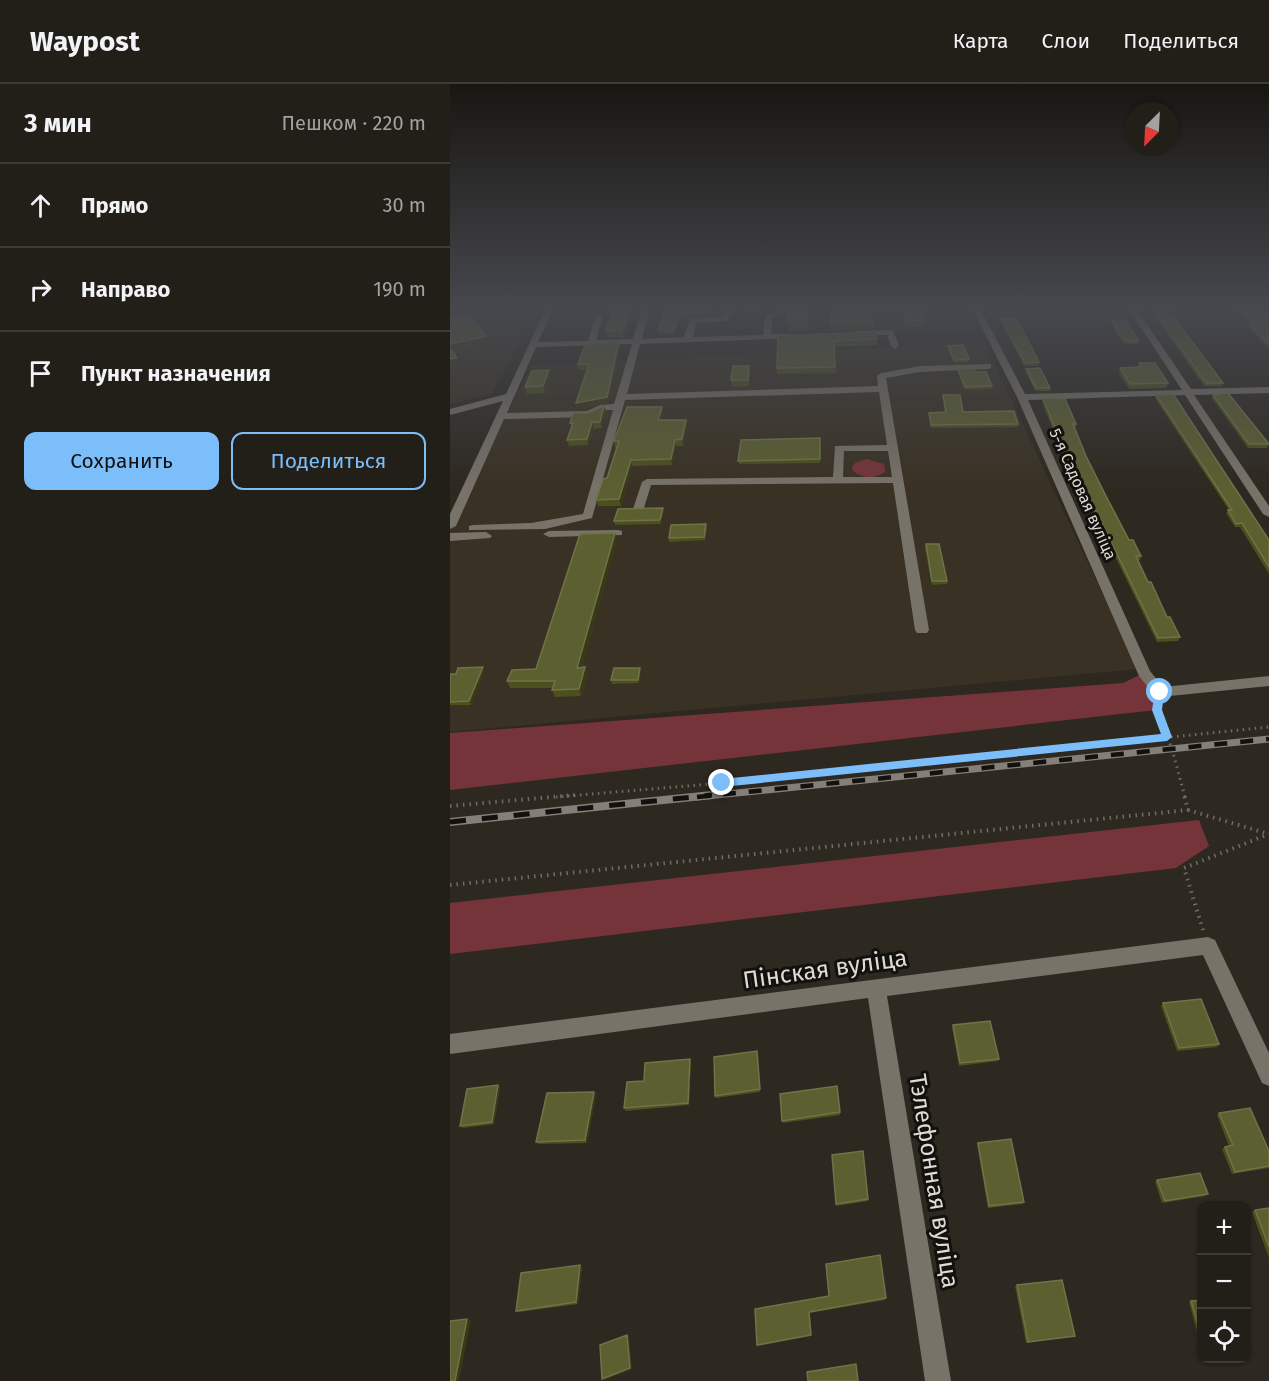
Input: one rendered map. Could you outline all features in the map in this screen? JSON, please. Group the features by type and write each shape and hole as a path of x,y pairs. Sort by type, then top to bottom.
{"street":[{"path":"450,526 521,369"},
{"path":"473,528 531,528 562,525 588,516 630,369"},
{"path":"922,630 881,376 931,369"},
{"name":"5-я Садовая вуліца","path":"1007,369 1144,673 1160,692"},
{"path":"1172,369 1269,514"},
{"path":"500,416 589,414 621,402 884,389"},
{"path":"1022,397 1269,390"},
{"path":"450,412 509,396"},
{"path":"838,480 839,448 893,448"},
{"path":"639,508 647,482 898,480"},
{"path":"450,496 464,495"},
{"path":"450,537 618,533"},
{"path":"1160,692 1269,681"},
{"path":"1208,946 1269,1076"},
{"name":"Пінская вуліца","path":"450,1044 876,989 969,974 1208,946"},
{"name":"Тэлефонная вуліца","path":"876,989 938,1381"}],"path":[{"path":"1160,692 1157,710 1188,810"},
{"path":"450,806 722,783 1269,727"},
{"path":"450,885 1188,810 1269,834"},
{"path":"1208,946 1184,868 1269,834"}],"shaded area":[{"path":"450,369 506,369 493,393 450,404"},
{"path":"530,369 996,369 1138,669 450,732 450,527"},
{"path":"867,459 884,464 885,472 869,477 861,476 853,471 855,463"},
{"path":"1144,673 1160,692 1156,710 450,790 450,733 1123,683"},
{"path":"1199,820 1209,846 1176,868 450,954 450,903"}],"building":[{"path":"587,369 613,369 607,397 576,403"},
{"path":"733,369 749,369 748,380 731,380"},
{"path":"958,369 986,372 992,386 965,387"},
{"path":"1026,369 1040,369 1050,388 1036,388"},
{"path":"1120,369 1159,369 1168,383 1130,384"},
{"path":"1196,369 1212,369 1223,383 1206,383"},
{"path":"549,370 543,386 525,387 532,371"},
{"path":"1228,393 1269,444 1249,444 1213,395"},
{"path":"1173,394 1269,540 1269,567 1242,523 1236,524 1228,510 1232,510 1156,395"},
{"path":"943,395 960,395 963,412 1014,411 1018,424 931,425 929,413 946,412"},
{"path":"1043,398 1065,399 1086,456 1129,540 1133,540 1141,556 1136,556 1148,582 1151,582 1167,617 1170,617 1180,637 1158,638 1069,456 1066,456"},
{"path":"604,406 600,422 592,422 587,439 567,440 573,423 570,423 573,413 588,413"},
{"path":"627,407 662,407 658,420 686,420 682,439 675,440 671,459 631,460 619,499 596,500 603,479 607,478 619,441 614,441"},
{"path":"820,438 820,459 738,461 741,440"},
{"path":"663,508 660,520 614,521 618,509"},
{"path":"706,524 704,537 669,538 671,525"},
{"path":"615,533 577,668 585,667 579,689 552,690 555,681 507,681 512,670 536,669 580,534"},
{"path":"926,544 939,544 947,581 932,581"},
{"path":"483,667 469,701 450,702 450,674 456,674 458,668"},
{"path":"614,668 640,668 638,680 611,680"},
{"path":"1201,999 1219,1044 1179,1048 1163,1003"},
{"path":"990,1021 999,1059 960,1063 953,1025"},
{"path":"757,1051 760,1089 715,1096 714,1057"},
{"path":"690,1059 688,1103 624,1108 627,1082 644,1081 645,1063"},
{"path":"498,1085 492,1122 460,1126 467,1089"},
{"path":"837,1086 840,1112 782,1121 780,1094"},
{"path":"594,1092 585,1140 536,1142 547,1093"},
{"path":"1250,1108 1269,1151 1269,1166 1235,1172 1225,1147 1233,1145 1219,1113"},
{"path":"1011,1139 1024,1202 989,1206 978,1143"},
{"path":"863,1151 868,1199 836,1204 832,1155"},
{"path":"1200,1173 1208,1194 1165,1201 1157,1180"},
{"path":"1269,1208 1269,1247 1255,1210"},
{"path":"880,1255 886,1298 809,1312 811,1335 757,1345 755,1309 829,1296 826,1264"},
{"path":"580,1265 576,1302 516,1311 521,1273"},
{"path":"1062,1280 1075,1336 1028,1342 1017,1285"},
{"path":"1197,1300 1197,1321 1191,1301"},
{"path":"467,1319 455,1381 450,1381 450,1321"},
{"path":"627,1335 630,1368 602,1379 600,1345"},
{"path":"856,1364 858,1381 808,1381 807,1372"}],"railway":[{"path":"697,797 1269,739"},
{"path":"450,822 712,795"}],"route":[{"path":"722,783 1167,737 1157,710 1160,692"}]}
